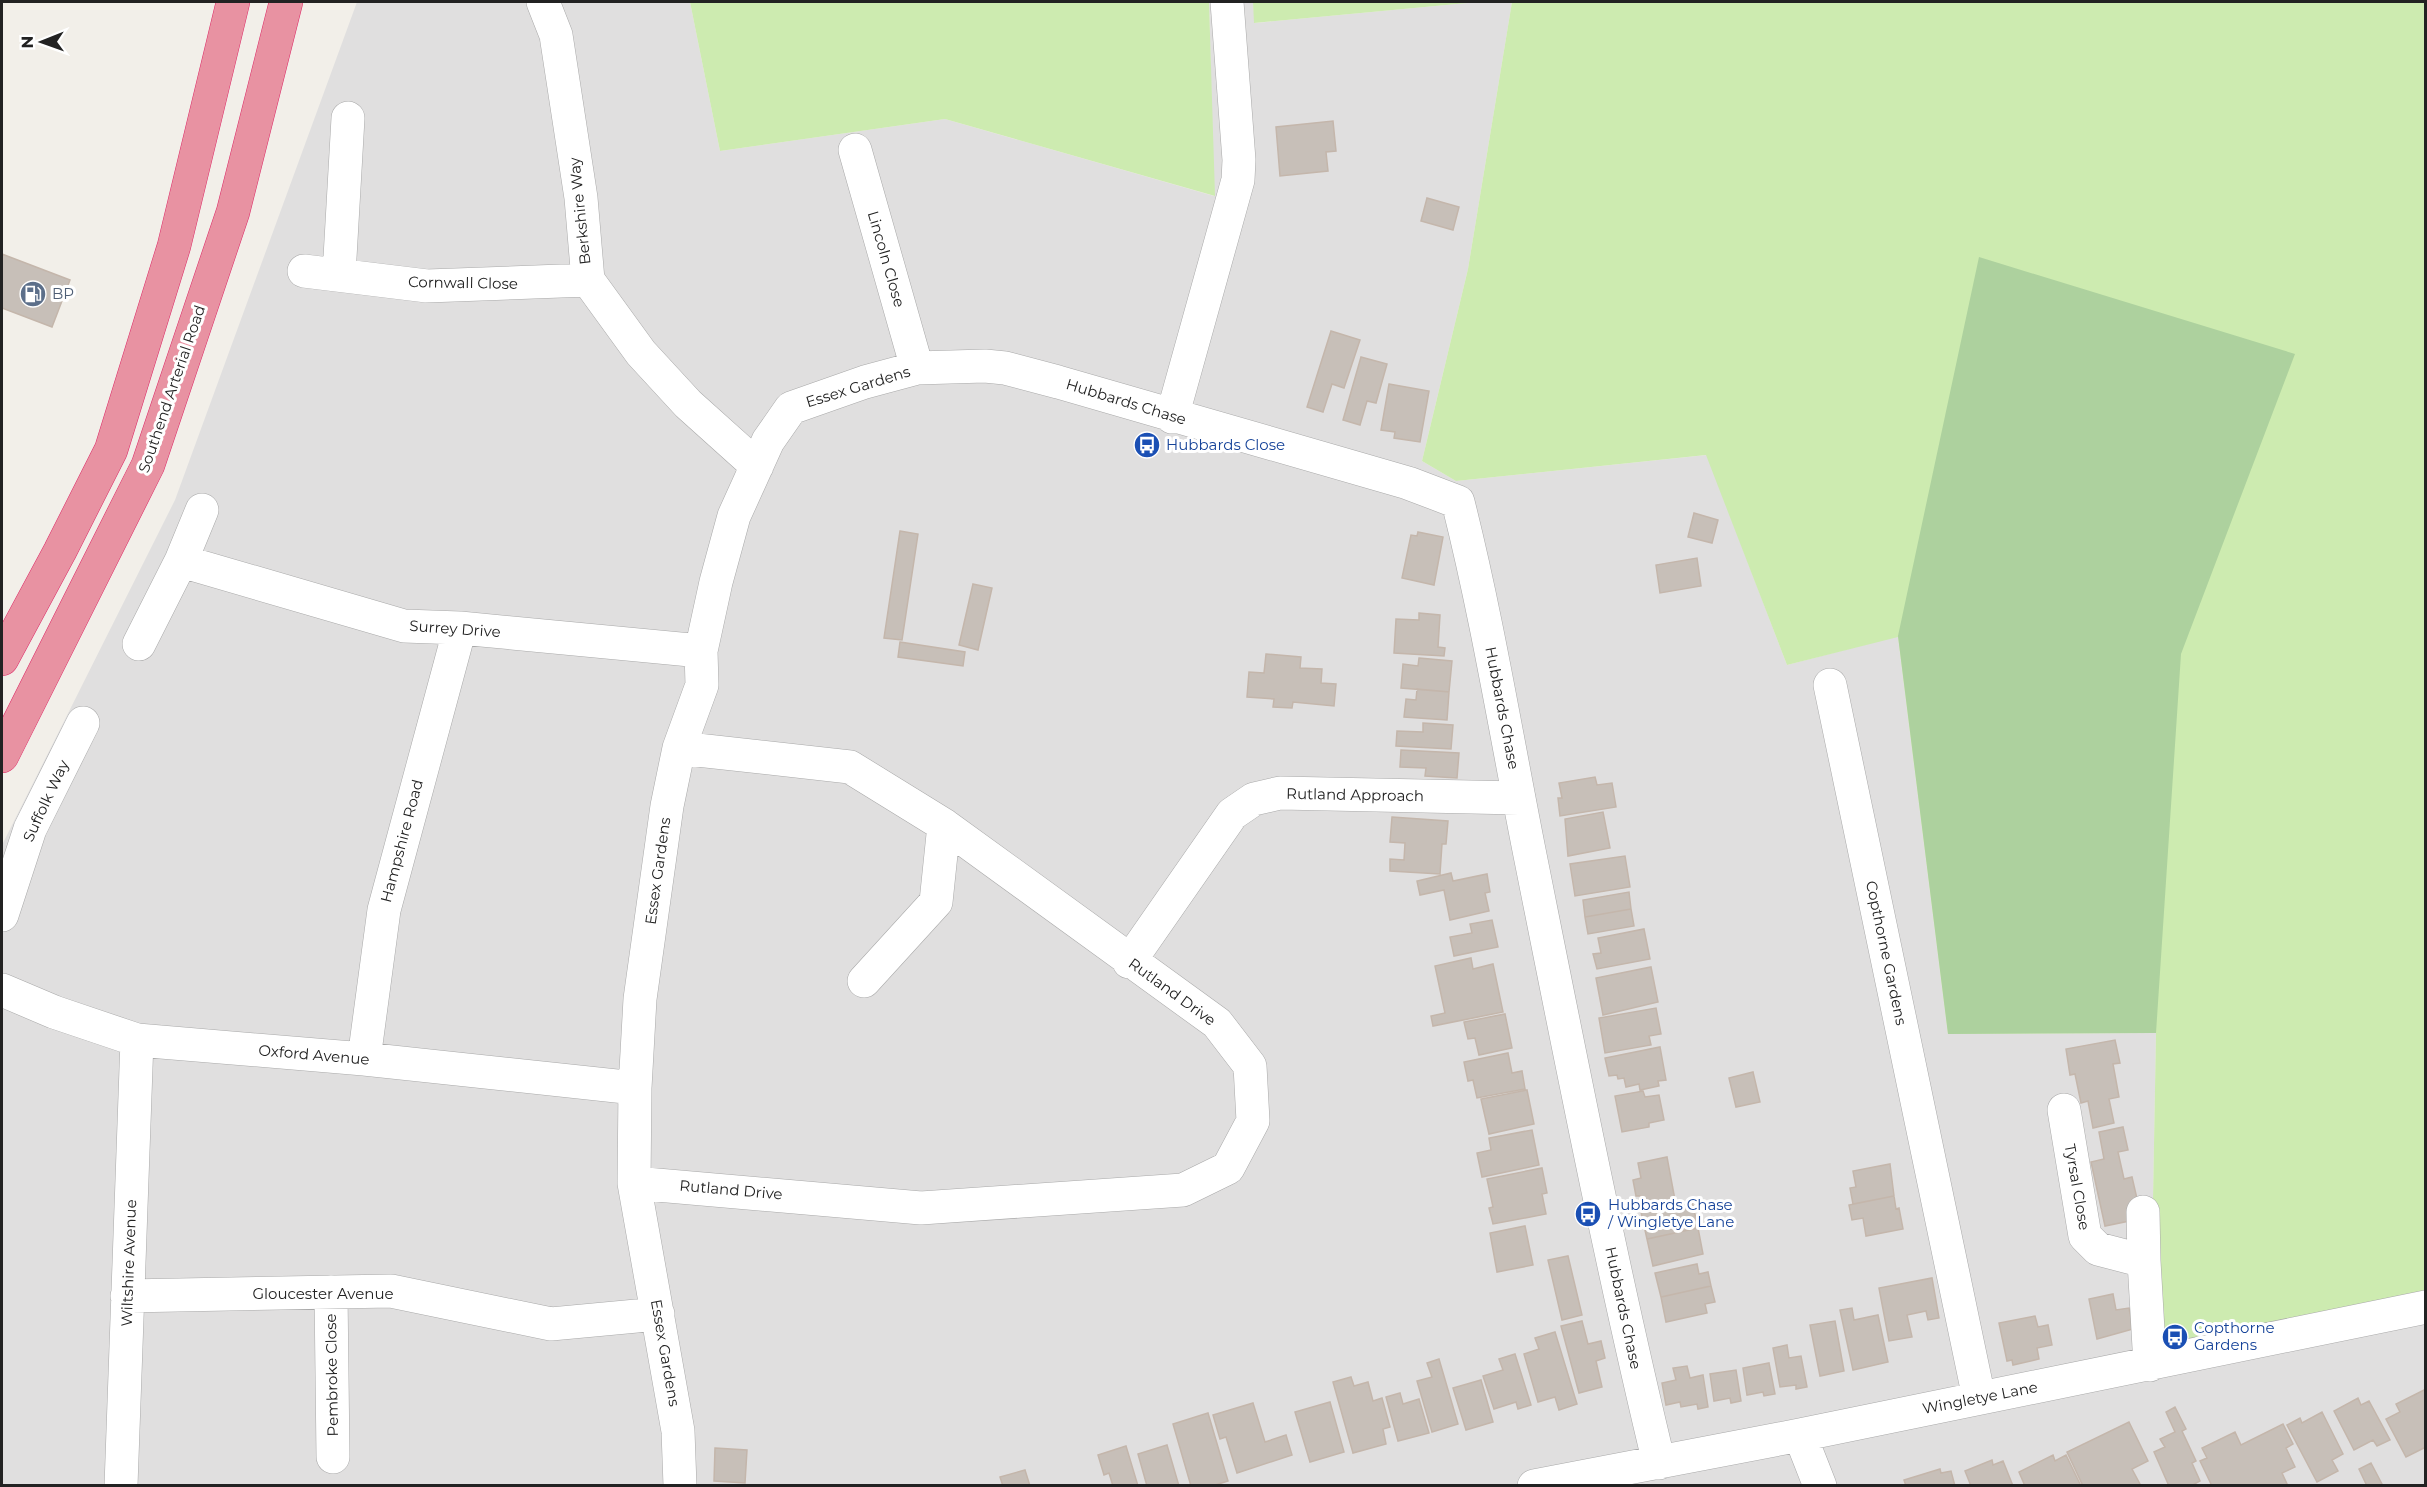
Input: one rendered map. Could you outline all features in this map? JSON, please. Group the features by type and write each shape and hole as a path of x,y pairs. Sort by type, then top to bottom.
{"highway":[{"path":"2,659 111,450 174,246 233,2"},
{"name":"Southend Arterial Road","path":"2,756 148,465 233,212 286,2"}],"street":[{"name":"Berkshire Way","path":"543,2 556,35 581,198 588,280 641,353 688,404 757,466"},
{"path":"1172,417 1238,180 1239,160 1227,2"},
{"path":"339,275 348,118"},
{"name":"Lincoln Close","path":"855,150 917,368"},
{"name":"Cornwall Close","path":"304,272 427,286 588,280"},
{"name":"Hubbards Chase","path":"917,368 985,366 1005,368 1408,483 1458,502 1476,576 1581,1111 1635,1364 1659,1463"},
{"name":"Essex Gardens","path":"681,1485 678,1431 634,1183 635,1088 640,999 667,806 679,748 702,685 701,651 716,582 734,516 768,441 791,408 865,382 917,368"},
{"path":"139,644 181,561 202,510"},
{"name":"Surrey Drive","path":"181,561 404,626 460,628 701,651"},
{"name":"Hampshire Road","path":"364,1059 384,910 460,628"},
{"name":"Copthorne Gardens","path":"1830,685 1978,1398"},
{"name":"Suffolk Way","path":"2,915 30,829 83,723"},
{"name":"Rutland Drive","path":"634,1183 921,1208 1183,1190 1228,1168 1253,1121 1250,1066 1217,1023 944,825 850,767 679,748"},
{"name":"Rutland Approach","path":"1130,962 1232,814 1254,799 1280,793 1519,798"},
{"path":"864,981 936,903 944,825"},
{"name":"Oxford Avenue","path":"2,990 54,1012 137,1040 364,1059 635,1088"},
{"name":"Wiltshire Avenue","path":"121,1485 137,1040"},
{"name":"Tyrsal Close","path":"2064,1110 2085,1236 2098,1249 2144,1261"},
{"path":"2143,1212 2150,1365"},
{"name":"Gloucester Avenue","path":"127,1296 391,1291 551,1324 658,1314"},
{"name":"Pembroke Close","path":"331,1292 333,1457"},
{"name":"Wingletye Lane","path":"1534,1485 1800,1435 2426,1307"},
{"path":"1800,1435 1820,1485"}],"shaded area":[{"path":"357,2 690,2 720,151 945,119 1214,196 1209,2 1253,2 1255,23 1478,2 1512,2 1468,269 1422,461 1456,481 1707,455 1787,665 1898,636 1948,1034 2156,1033 2150,1365 2425,1307 2425,1485 2,1485 2,845 175,500"}],"green space":[{"path":"690,2 1209,2 1215,196 945,119 720,151"},
{"path":"1253,2 1478,2 1254,23"},
{"path":"1512,2 2425,2 2425,1303 2150,1365 2156,1033 1948,1034 1898,637 1787,665 1706,455 1456,481 1422,461 1468,269"},
{"path":"1979,257 2295,354 2181,654 2156,1033 1948,1034 1898,636"}],"building":[{"path":"1333,121 1336,151 1326,152 1328,171 1280,176 1276,127"},
{"path":"1427,198 1459,207 1453,230 1421,221"},
{"name":"BP","path":"2,254 70,280 52,327 2,308"},
{"path":"1331,331 1360,340 1344,388 1332,384 1323,412 1307,407"},
{"path":"1361,357 1387,364 1376,403 1367,401 1360,425 1343,420"},
{"path":"1389,384 1429,391 1420,442 1394,438 1395,432 1381,430"},
{"path":"1694,513 1718,520 1712,543 1688,537"},
{"path":"900,531 918,534 902,640 884,638"},
{"path":"1418,532 1443,537 1434,585 1402,578 1411,535 1417,536"},
{"path":"1697,558 1701,586 1660,593 1656,565"},
{"path":"973,584 992,588 978,650 959,645"},
{"path":"1419,613 1440,615 1438,647 1445,648 1444,656 1394,653 1396,619 1419,620"},
{"path":"900,642 965,652 963,666 898,657"},
{"path":"1266,654 1301,657 1300,668 1322,669 1321,683 1336,684 1334,706 1293,702 1292,708 1273,707 1274,699 1247,697 1249,672 1264,673"},
{"path":"1419,658 1452,661 1449,692 1401,688 1403,664 1418,666"},
{"path":"1417,689 1449,692 1447,720 1404,717 1406,699 1416,700"},
{"path":"1423,723 1453,725 1451,749 1396,746 1397,731 1423,732"},
{"path":"1401,750 1459,753 1457,778 1425,776 1426,768 1400,767"},
{"path":"1595,777 1597,785 1612,783 1616,807 1560,816 1558,798 1562,798 1559,783"},
{"path":"1603,812 1610,848 1568,856 1565,819"},
{"path":"1392,817 1448,821 1446,844 1442,844 1440,874 1390,871 1390,859 1404,860 1405,843 1390,842"},
{"path":"1625,856 1630,887 1575,896 1570,864"},
{"path":"1451,873 1453,881 1487,874 1490,892 1485,893 1489,911 1450,920 1444,890 1420,895 1417,881"},
{"path":"1629,892 1631,909 1585,917 1583,900"},
{"path":"1631,909 1634,926 1588,934 1585,917"},
{"path":"1492,920 1498,947 1454,956 1450,937 1472,933 1470,924"},
{"path":"1644,929 1650,959 1597,969 1593,954 1601,953 1598,938"},
{"path":"1471,958 1473,969 1493,964 1503,1012 1433,1026 1431,1016 1445,1013 1435,966"},
{"path":"1651,967 1658,1002 1603,1015 1596,978"},
{"path":"1656,1008 1661,1034 1649,1036 1651,1045 1605,1053 1599,1018"},
{"path":"1505,1014 1512,1048 1479,1055 1475,1038 1468,1039 1464,1022"},
{"path":"2115,1040 2120,1063 2113,1064 2119,1097 2109,1099 2114,1123 2093,1128 2088,1101 2081,1103 2075,1074 2070,1075 2066,1049"},
{"path":"1660,1047 1666,1080 1658,1081 1659,1086 1640,1090 1639,1084 1626,1087 1624,1078 1618,1079 1617,1075 1609,1076 1605,1058"},
{"path":"1508,1053 1512,1073 1522,1071 1525,1089 1477,1098 1473,1080 1468,1081 1464,1062"},
{"path":"1753,1072 1760,1102 1736,1107 1729,1078"},
{"path":"1527,1090 1534,1124 1489,1134 1481,1099"},
{"path":"1643,1091 1645,1097 1659,1095 1664,1120 1649,1123 1649,1127 1622,1132 1615,1096"},
{"path":"2123,1127 2128,1150 2118,1152 2124,1179 2132,1177 2138,1203 2134,1220 2105,1226 2091,1162 2104,1159 2099,1132"},
{"path":"1532,1130 1539,1165 1482,1177 1477,1153 1491,1150 1489,1138"},
{"path":"1667,1157 1675,1200 1642,1206 1640,1196 1636,1196 1633,1180 1641,1178 1638,1163"},
{"path":"1890,1164 1894,1196 1853,1204 1850,1188 1856,1187 1853,1171"},
{"path":"1542,1168 1547,1193 1542,1194 1546,1214 1493,1224 1489,1208 1493,1207 1487,1179"},
{"path":"1894,1196 1903,1229 1866,1236 1863,1218 1852,1220 1849,1205"},
{"path":"1692,1201 1698,1228 1647,1239 1641,1212"},
{"path":"1525,1226 1533,1265 1497,1272 1490,1233"},
{"path":"1698,1228 1703,1254 1653,1266 1647,1239"},
{"path":"1568,1256 1582,1315 1562,1320 1548,1260"},
{"path":"1697,1264 1699,1274 1708,1272 1711,1286 1661,1297 1655,1273"},
{"path":"1932,1278 1939,1318 1928,1320 1926,1311 1907,1315 1912,1337 1889,1341 1879,1288"},
{"path":"1711,1286 1715,1302 1705,1304 1707,1313 1666,1322 1661,1297"},
{"path":"2113,1294 2116,1310 2129,1308 2133,1329 2097,1339 2089,1299"},
{"path":"1852,1308 1854,1320 1878,1315 1888,1362 1853,1370 1840,1310"},
{"path":"2035,1316 2038,1327 2048,1325 2052,1345 2037,1348 2039,1359 2013,1365 2012,1360 2007,1361 1999,1323"},
{"path":"1582,1321 1588,1344 1601,1341 1605,1358 1596,1361 1602,1387 1579,1393 1561,1326"},
{"path":"1835,1321 1844,1371 1820,1376 1810,1325"},
{"path":"1555,1332 1577,1404 1559,1410 1555,1397 1538,1402 1524,1354 1539,1349 1535,1338"},
{"path":"1787,1345 1789,1358 1801,1356 1807,1387 1796,1389 1796,1385 1780,1387 1773,1348"},
{"path":"1515,1354 1531,1405 1518,1409 1516,1402 1494,1409 1483,1376 1503,1370 1499,1359"},
{"path":"1439,1359 1458,1424 1432,1432 1417,1381 1432,1377 1427,1363"},
{"path":"1769,1363 1775,1394 1764,1396 1763,1392 1747,1395 1743,1368"},
{"path":"1687,1366 1690,1378 1703,1375 1708,1407 1698,1409 1697,1404 1681,1407 1680,1402 1666,1405 1662,1383 1676,1380 1673,1368"},
{"path":"1736,1370 1741,1401 1731,1403 1730,1398 1714,1401 1710,1374"},
{"path":"1351,1377 1354,1386 1368,1382 1373,1401 1382,1398 1390,1427 1383,1429 1386,1444 1353,1453 1333,1382"},
{"path":"1481,1380 1493,1422 1466,1430 1453,1388"},
{"path":"2426,1389 2426,1447 2406,1457 2386,1419 2400,1412 2396,1404"},
{"path":"1400,1393 1403,1404 1419,1399 1429,1433 1398,1441 1386,1397"},
{"path":"2358,1398 2361,1405 2369,1401 2390,1440 2377,1446 2373,1440 2354,1450 2334,1411"},
{"path":"1330,1402 1344,1452 1310,1462 1295,1412"},
{"path":"1253,1403 1265,1442 1286,1435 1292,1455 1237,1473 1226,1437 1220,1439 1213,1415"},
{"path":"2175,1407 2186,1429 2182,1431 2196,1461 2192,1463 2200,1481 2191,1486 2169,1486 2154,1452 2165,1447 2160,1439 2175,1432 2166,1412"},
{"path":"2322,1412 2343,1454 2332,1460 2338,1471 2317,1482 2287,1425 2300,1418 2302,1423"},
{"path":"1208,1413 1228,1481 1212,1486 1191,1486 1173,1424"},
{"path":"2129,1422 2148,1461 2132,1469 2140,1484 2135,1486 2083,1486 2067,1452"},
{"path":"2283,1424 2293,1444 2286,1448 2295,1467 2282,1473 2288,1486 2212,1486 2200,1461 2207,1458 2202,1448 2235,1432 2241,1445"},
{"path":"1167,1445 1179,1486 1147,1486 1138,1454"},
{"path":"1126,1446 1138,1486 1113,1486 1109,1473 1104,1475 1098,1455"},
{"path":"715,1448 747,1450 745,1483 714,1481"},
{"path":"2053,1455 2055,1461 2066,1455 2081,1486 2025,1486 2019,1472"},
{"path":"1992,1460 1993,1465 2003,1461 2013,1486 1971,1486 1965,1471"},
{"path":"2371,1463 2383,1486 2367,1486 2359,1469"},
{"path":"1940,1469 1941,1473 1951,1471 1955,1486 1906,1486 1904,1480"},
{"path":"1025,1470 1030,1486 1003,1486 1000,1477"}],"place":[{"name":"BP","path":"33,294"},
{"name":"Hubbards Close","path":"1147,445"},
{"name":"Hubbards Chase / Wingletye Lane","path":"1588,1214"},
{"name":"Copthorne Gardens","path":"2175,1337"}]}
